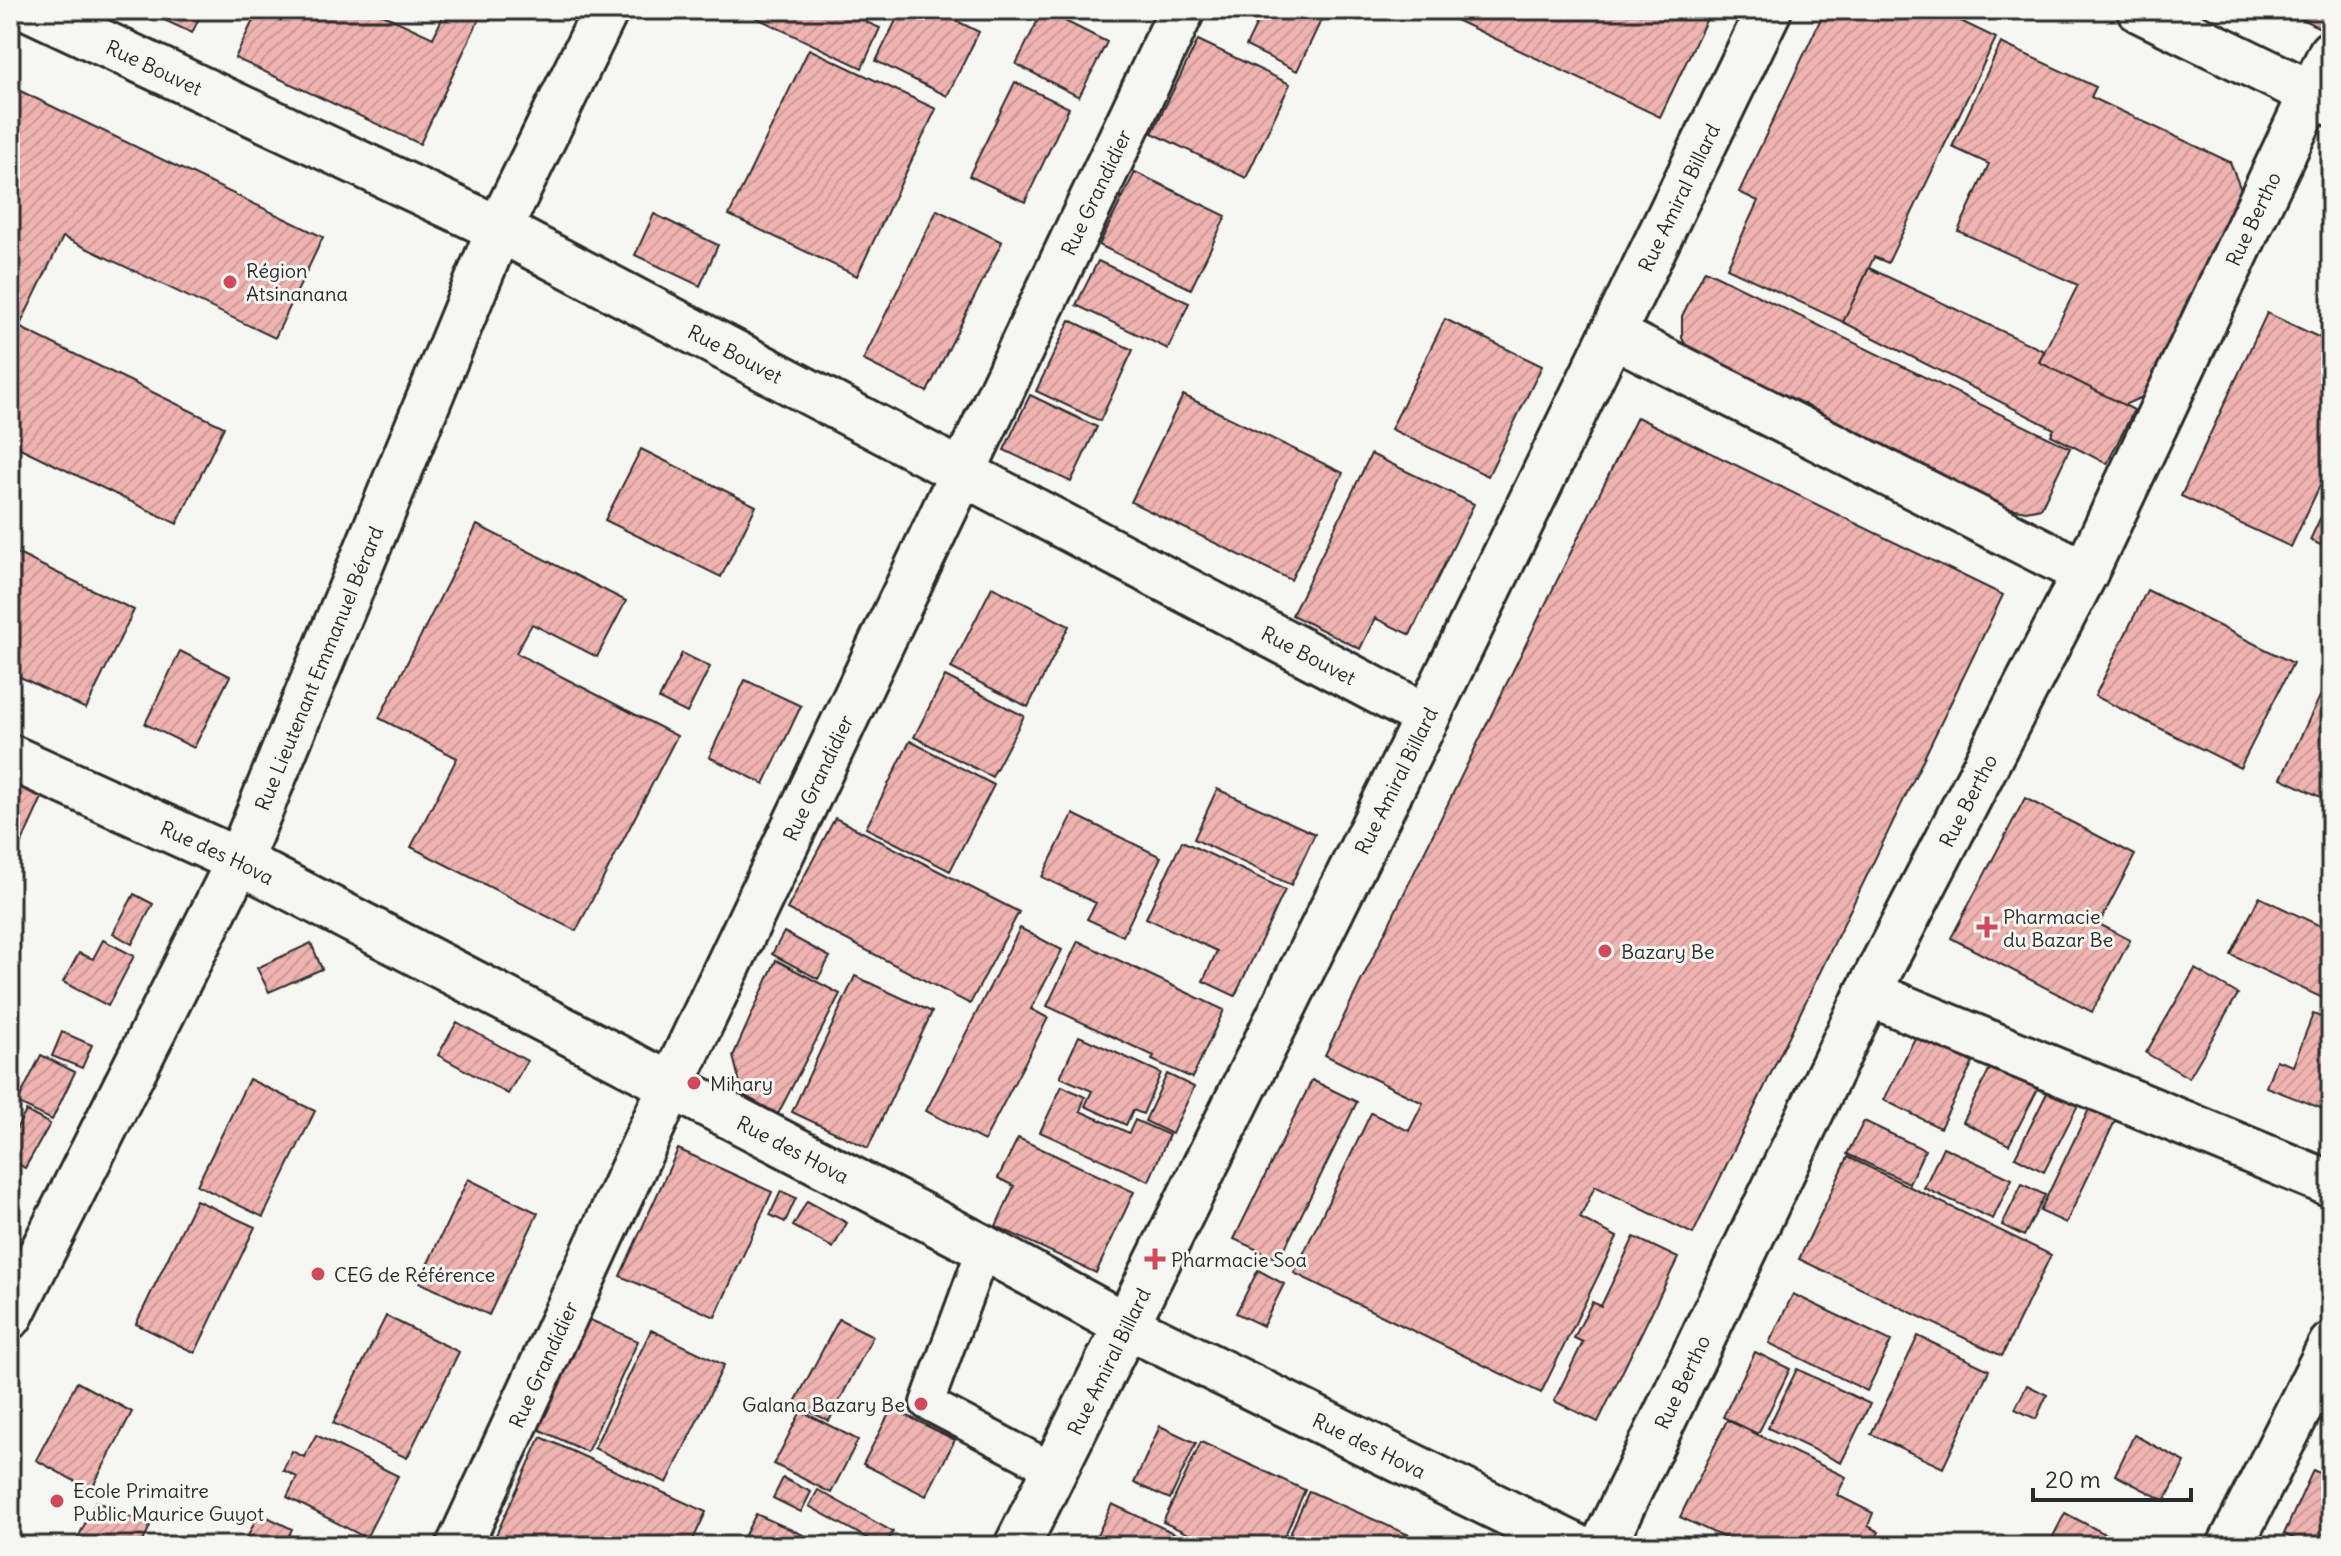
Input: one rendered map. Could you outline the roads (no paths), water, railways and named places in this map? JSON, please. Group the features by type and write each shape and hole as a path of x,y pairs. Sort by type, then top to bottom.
{"street":[{"name":"Rue Bouvet","path":"33,10 499,229 1427,717"},
{"name":"Rue Lieutenant Emmanuel Bérard","path":"10,1316 239,861 499,229 606,10"},
{"name":"Rue Grandidier","path":"459,1546 671,1086 1182,10"},
{"name":"Rue Amiral Billard","path":"1017,1546 1427,717 1769,10"},
{"path":"2140,10 2321,98"},
{"name":"Rue Bertho","path":"1603,1546 1868,993 2085,573 2321,98 2331,53"},
{"path":"1612,334 2085,573"},
{"name":"Rue des Hova","path":"10,757 239,861 984,1248 1125,1325 1575,1546"},
{"path":"1868,993 2331,1184"},
{"path":"2230,1546 2331,1345"}],"lane":[{"path":"984,1248 927,1403 1054,1470"}],"place":[{"name":"Région Atsinanana","path":"230,282"},
{"name":"Pharmacie du Bazar Be","path":"1987,927"},
{"name":"Bazary Be","path":"1605,951"},
{"name":"Mihary","path":"694,1083"},
{"name":"Pharmacie Soa","path":"1155,1259"},
{"name":"CEG de Référence","path":"318,1274"},
{"name":"Galana Bazary Be","path":"921,1404"},
{"name":"Ecole Primaitre Public Maurice Guyot","path":"57,1501"}]}
